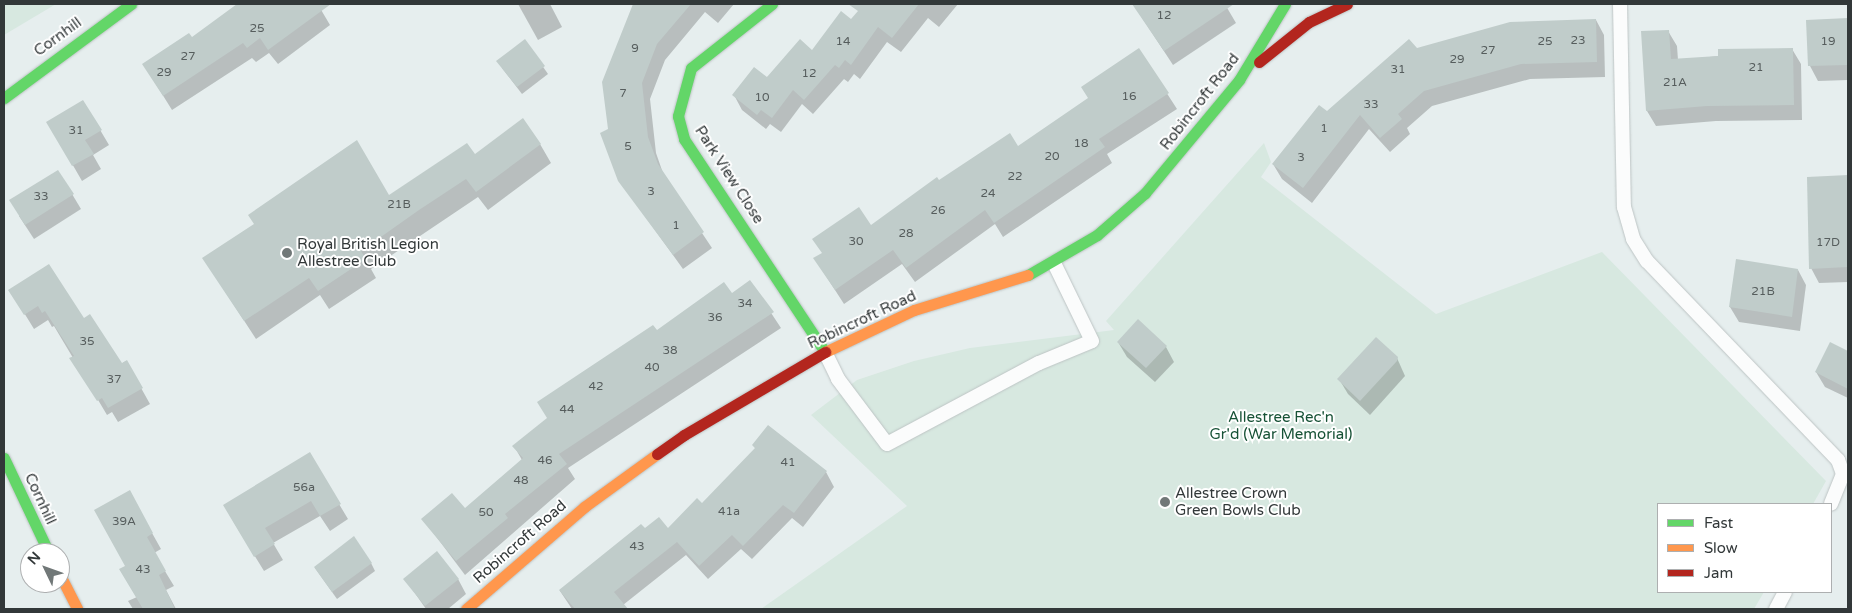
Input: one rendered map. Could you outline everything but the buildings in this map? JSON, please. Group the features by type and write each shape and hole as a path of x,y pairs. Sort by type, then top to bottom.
{"street":[{"name":"Cornhill","path":"4,98 131,4"},
{"name":"Park View Close","path":"772,4 691,68 678,116 684,139 825,352"},
{"name":"Robincroft Road","path":"466,609 584,506 684,436 825,352 914,310 997,286 1054,263 1098,236 1145,193 1239,80 1285,4"},
{"path":"1239,80 1272,49 1309,22 1347,4"},
{"name":"Cornhill","path":"4,458 44,543"},
{"path":"69,593 77,609"}],"lane":[{"path":"1620,4 1624,207 1633,239 1647,261 1838,460 1843,474 1830,503"},
{"path":"825,352 838,380 888,444 1039,363 1092,341 1054,263"},
{"path":"1776,609 1784,593"}],"green space":[{"path":"4,4 56,4 4,35"},
{"name":"Allestree Rec'n Gr'd (War Memorial)","path":"1264,143 1271,162 1261,177 1436,314 1602,252 1826,481 1814,503 1657,503 1657,593 1763,593 1754,609 761,609 907,506 811,415 857,380 914,361 970,348 1114,330 1106,321"}],"traffic: fast":[{"path":"4,98 131,4"},
{"path":"772,4 691,68 678,116 684,139 825,352"},
{"path":"1028,275 1097,235 1145,193 1239,80 1285,4"},
{"path":"4,458 44,543"}],"traffic: slow":[{"path":"825,352 914,310 1028,275"},
{"path":"466,609 584,507 657,454"},
{"path":"69,593 77,609"}],"traffic: jam":[{"path":"1259,62 1309,22 1347,4"},
{"path":"657,454 684,435 825,352"}],"place":[{"name":"Royal British Legion Allestree Club","path":"287,253"},
{"name":"Allestree Crown Green Bowls Club","path":"1165,502"}]}
